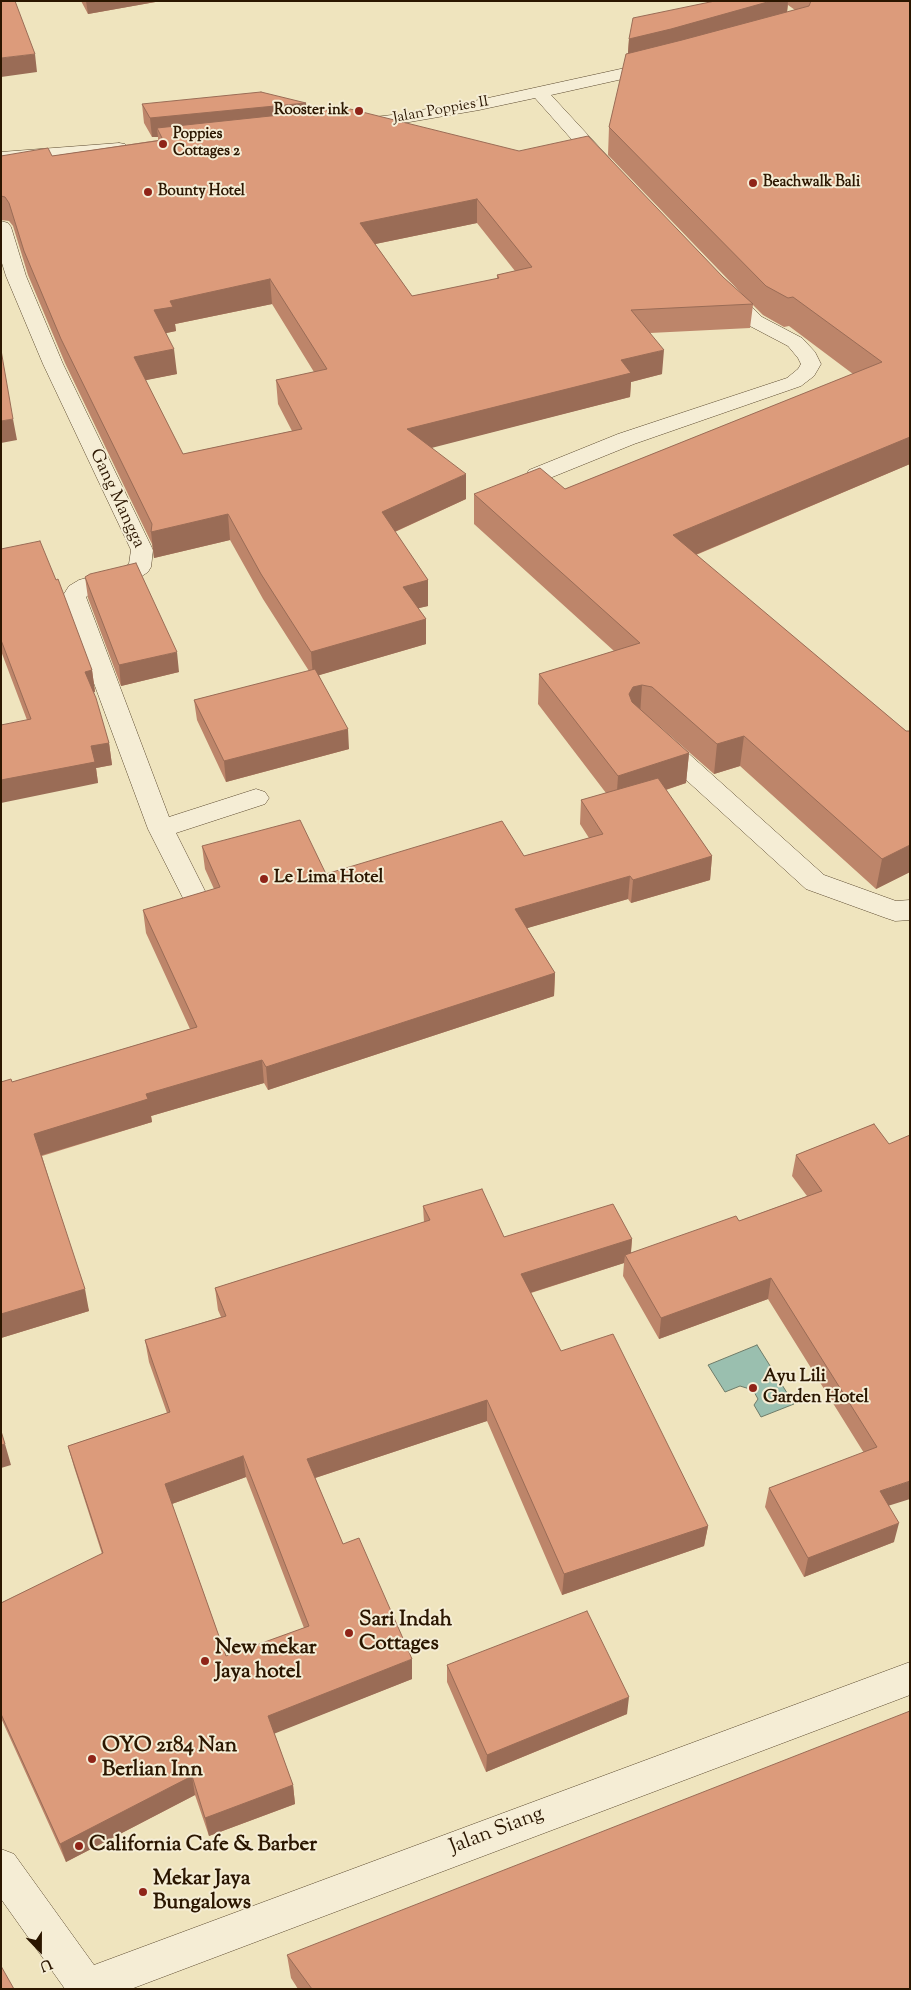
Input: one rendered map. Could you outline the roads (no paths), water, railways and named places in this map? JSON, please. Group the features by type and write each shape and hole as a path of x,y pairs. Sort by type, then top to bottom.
{"street":[{"name":"Jalan Poppies II","path":"335,126 392,120 540,93 674,62"},
{"path":"540,93 620,181"},
{"path":"1,158 132,147"},
{"name":"Gang Mangga","path":"1,227 16,276 53,364 142,550 140,567 131,572 87,585 77,591 74,597 161,829 197,901"},
{"path":"537,475 626,439 794,382 806,372 811,364 808,356 795,342 755,321 710,277"},
{"path":"640,725 815,882 895,911 910,910"},
{"path":"161,829 256,798"},
{"name":"Jalan Siang","path":"86,1988 910,1678"},
{"path":"1,1867 86,1988"}],"place":[{"name":"Rooster ink","path":"359,111"},
{"name":"Poppies Cottages 2","path":"163,144"},
{"name":"Beachwalk Bali","path":"753,183"},
{"name":"Bounty Hotel","path":"148,192"},
{"name":"Le Lima Hotel","path":"264,879"},
{"name":"Ayu Lili Garden Hotel","path":"753,1388"},
{"name":"Sari Indah Cottages","path":"349,1633"},
{"name":"New mekar Jaya hotel","path":"205,1661"},
{"name":"OYO 2184 Nan Berlian Inn","path":"92,1759"},
{"name":"California Cafe & Barber","path":"79,1846"},
{"name":"Mekar Jaya Bungalows","path":"143,1892"}]}
